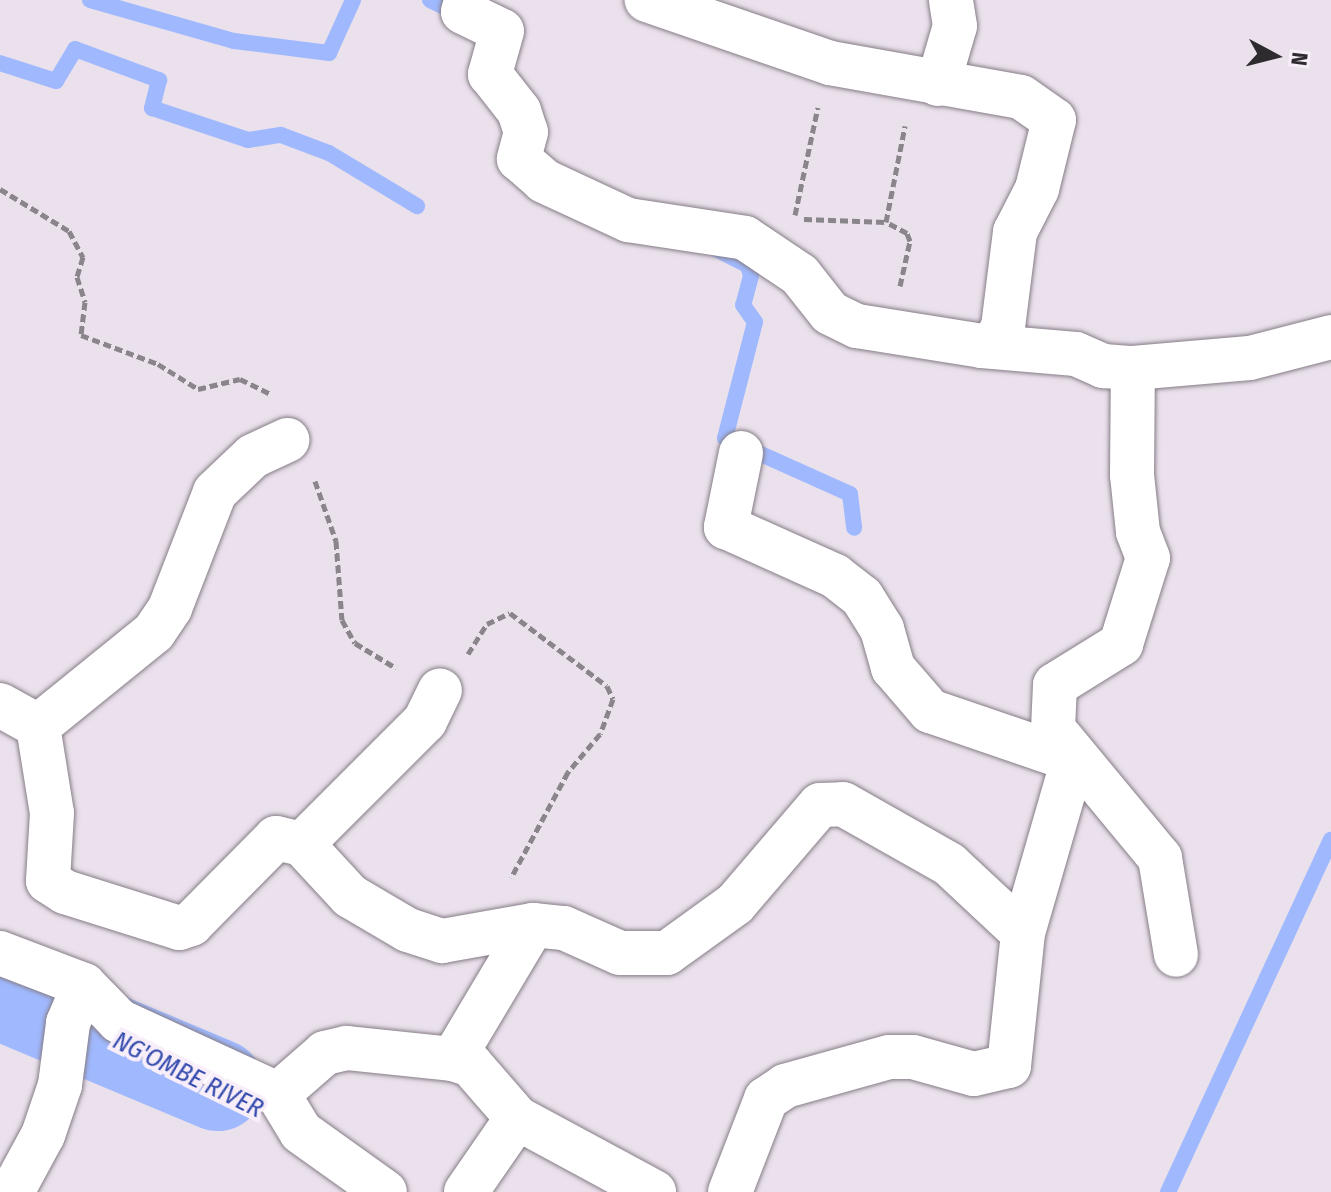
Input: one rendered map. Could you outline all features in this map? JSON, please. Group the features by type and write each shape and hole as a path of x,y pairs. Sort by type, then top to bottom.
{"street":[{"path":"466,0 463,12 502,31 490,74 522,121 519,159 544,181 628,220 745,238 800,275 830,313 893,331 982,346 1076,354 1103,366 1133,368 1250,358 1331,337"},
{"path":"647,0 830,63 1021,97 1054,120 1037,189 1015,232 1003,327 995,342 982,346"},
{"path":"926,82 955,26 951,0"},
{"path":"730,1192 766,1099 785,1086 889,1057 913,1057 974,1074 1009,1066 1023,933 1063,745 1055,685 1121,644 1148,558 1138,532 1132,475 1133,368"},
{"path":"38,726 154,632 215,492 253,456 288,440"},
{"path":"741,453 726,527 835,576 862,597 882,629 893,668 930,711 1063,745 1160,858 1176,955"},
{"path":"302,844 425,721 440,690"},
{"path":"0,705 38,726"},
{"path":"38,726 52,813 48,881 65,892 179,928 191,924 276,838 302,844 350,896 383,918 442,941 486,936 533,925 564,928 620,953 667,953 735,904 820,805 843,804 949,864 1023,933"},
{"path":"453,1059 533,925"},
{"path":"0,953 84,985 119,1021 278,1094 301,1132 385,1192"},
{"path":"12,1192 43,1135 60,1085 68,1023 84,985"},
{"path":"278,1094 325,1053 346,1048 453,1059 471,1065 517,1118 654,1192"},
{"path":"466,1192 517,1118"}],"path":[{"path":"795,220 830,63"},
{"path":"893,331 910,241 886,222 926,82"},
{"path":"0,189 69,231 83,257 77,277 85,302 81,335 158,364 198,389 221,386 226,379 259,384 270,392 288,440 318,486 336,541 342,620 355,643 440,690 487,624 510,613 607,686 613,699 600,734 530,836 486,936"}],"waterway":[{"path":"90,0 234,41 329,53 353,0"},
{"path":"430,0 461,15"},
{"path":"0,63 56,81 75,49 159,80 152,108 248,140 281,135 329,153 417,206"},
{"path":"716,249 748,265 751,276 743,305 755,322 725,438 850,494 854,528"},
{"path":"1168,1192 1331,840"},
{"name":"NG'OMBE RIVER","path":"0,994 218,1085"}]}
